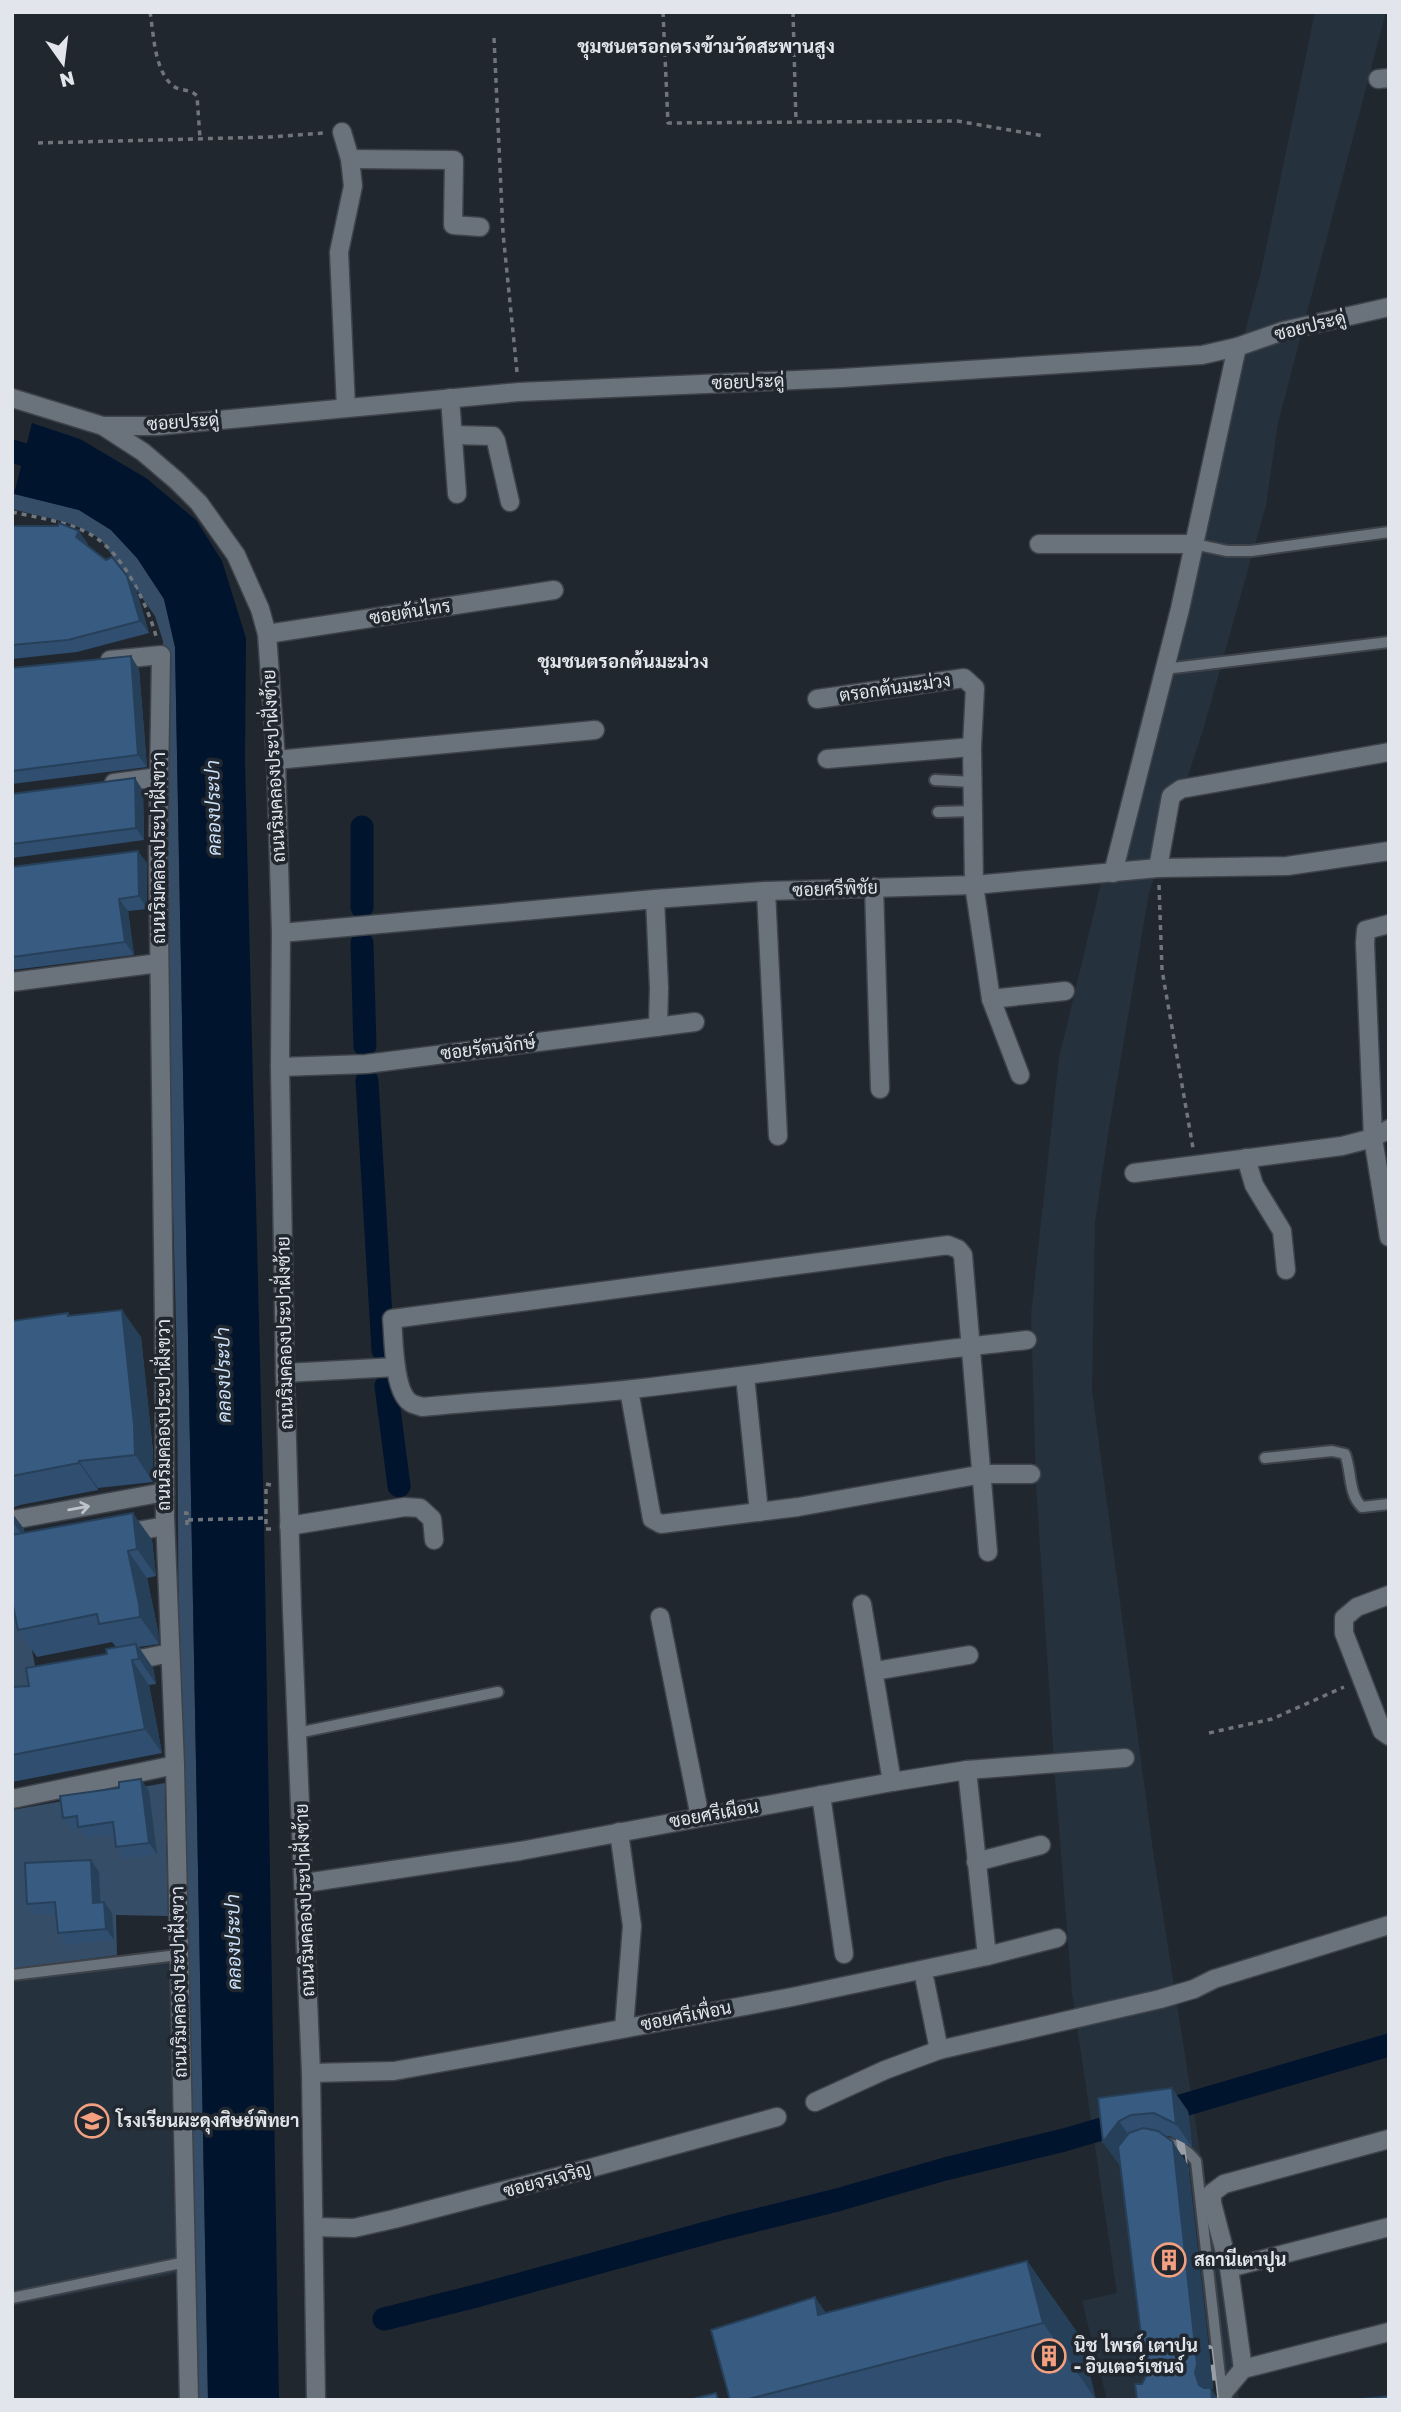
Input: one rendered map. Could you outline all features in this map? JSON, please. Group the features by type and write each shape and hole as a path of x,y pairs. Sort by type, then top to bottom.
{"street":[{"path":"342,132 350,159 352,186 339,252 346,408"},
{"path":"350,159 454,160 453,225 480,227"},
{"name":"ซอยประดู่","path":"103,426 156,426 519,392 884,376 1202,355 1283,331 1389,307"},
{"path":"1113,873 1165,669 1237,346"},
{"name":"ถนนริมคลองประปาฝั่งซ้าย","path":"12,398 103,426 143,452 177,481 205,510 236,555 260,609 267,634 276,760 281,933 280,1067 285,1373 311,2073 316,2400"},
{"path":"450,398 457,494"},
{"path":"453,435 489,435 495,439 510,502"},
{"path":"1039,544 1194,544"},
{"name":"ซอยต้นไทร","path":"267,634 554,590"},
{"path":"90,662 161,655"},
{"name":"ถนนริมคลองประปาฝั่งขวา","path":"161,655 159,777 151,850 159,963 164,1492 175,1765 189,2400"},
{"name":"ตรอกต้นมะม่วง","path":"817,699 964,678 975,688 972,747"},
{"path":"276,760 595,730"},
{"path":"827,759 972,747 974,885 990,999 1020,1075"},
{"path":"1158,868 1171,796 1181,789 1389,752"},
{"path":"92,786 159,777"},
{"name":"ซอยศรีพิชัย","path":"281,933 766,891 974,885 1158,868 1287,866 1389,851"},
{"path":"874,887 880,1089"},
{"path":"766,891 778,1136"},
{"path":"655,899 658,1027"},
{"path":"1389,924 1366,930 1389,1237"},
{"path":"12,982 159,963"},
{"path":"990,999 1065,991"},
{"name":"ซอยรัตนจักษ์","path":"280,1067 366,1064 695,1022"},
{"path":"1134,1173 1342,1146 1381,1134"},
{"path":"1246,1158 1254,1185 1282,1231 1286,1270"},
{"path":"988,1552 972,1346 964,1289 963,1255 958,1249 948,1245 392,1319 396,1367 402,1392 409,1402 422,1406 628,1390 972,1346 1027,1340"},
{"path":"285,1373 396,1367"},
{"path":"745,1376 759,1512"},
{"path":"628,1390 652,1519 661,1524 759,1512 983,1474 1031,1474"},
{"path":"12,1520 164,1492"},
{"path":"289,1526 405,1507 420,1508 432,1520 434,1540"},
{"path":"101,1538 165,1526"},
{"path":"1385,1733 1344,1633 1344,1618 1357,1607 1389,1595"},
{"path":"862,1604 892,1782"},
{"path":"660,1617 701,1817"},
{"path":"107,1665 170,1653"},
{"path":"875,1671 969,1655"},
{"name":"ซอยศรีเผือน","path":"305,1883 520,1851 967,1770 1125,1758"},
{"path":"12,1799 175,1765"},
{"path":"967,1770 987,1956"},
{"path":"821,1795 844,1954"},
{"path":"619,1832 632,1926 624,2028"},
{"path":"976,1862 1041,1845"},
{"path":"815,2102 885,2070 939,2050 1160,1999 1194,1989 1214,1979 1389,1925"},
{"name":"ซอยศรีเพื่อน","path":"311,2073 394,2071 792,1997 987,1956 1057,1938"},
{"path":"925,1981 939,2050"},
{"name":"ซอยจรเจริญ","path":"314,2227 354,2228 394,2219 777,2117"},
{"path":"1243,2369 1229,2267 1212,2203 1212,2193 1217,2187 1389,2138"},
{"path":"1229,2267 1389,2227"},
{"path":"1222,2397 1243,2369 1389,2332"}],"lane":[{"path":"1194,544 1227,551 1251,551 1389,532"},
{"path":"1165,669 1389,642"},
{"path":"934,780 973,782"},
{"path":"938,812 973,811"},
{"path":"1265,1458 1332,1451 1345,1454 1354,1500 1362,1507 1389,1504"},
{"path":"297,1733 498,1692"},
{"path":"12,1975 178,1955"},
{"path":"1148,2145 1174,2143 1196,2161 1222,2397"},
{"path":"12,2298 186,2262"}],"path":[{"path":"150,12 156,52 166,79 175,88 190,90 197,96 200,139"},
{"path":"663,12 667,123 957,121 1044,136"},
{"path":"793,12 796,122"},
{"path":"494,38 503,233 519,392"},
{"path":"38,143 271,137 342,132"},
{"path":"12,512 71,526 96,537 132,576 151,619 161,655"},
{"path":"1158,868 1162,970 1196,1164"},
{"path":"271,1485 266,1484 266,1529 271,1529"},
{"path":"187,1520 266,1518"},
{"path":"1209,1733 1272,1719 1362,1678"}],"shaded area":[{"path":"1315,12 1386,12 1278,423 1266,505 1204,727 1149,893 1095,1223 1092,1390 1153,1851 1239,2400 1107,2400 1082,2301 1117,2293 1072,1993 1036,1485 1031,1314 1059,1058 1138,729 1261,272"},
{"path":"12,493 79,510 111,530 137,558 164,599 175,647 208,2400 197,2400 179,1673 177,1363 166,941 163,641 155,616 101,540 70,524 12,509"},
{"path":"23,1604 43,1707 12,1710 12,1606"},
{"path":"165,1783 168,1916 116,1915 117,1955 12,1969 12,1810"},
{"name":"โรงเรียนผะดุงศิษย์พิทยา","path":"169,1949 176,2274 12,2306 12,1969"}],"water":[{"path":"32,423 80,439 146,478 196,520 222,561 246,638 245,762 264,1522 279,2400 208,2400 175,647 164,599 137,558 111,530 79,510 14,494"}],"building":[{"path":"59,523 79,531 76,537 106,560 112,557 127,576 140,621 68,640 12,645 12,526 58,526"},
{"path":"131,656 138,755 12,771 12,668"},
{"path":"135,778 136,828 12,844 12,794"},
{"path":"138,851 139,896 119,899 125,942 12,957 12,867"},
{"path":"122,1310 135,1455 79,1461 12,1476 12,1321 68,1313 68,1316"},
{"path":"133,1513 137,1549 128,1551 140,1617 99,1624 97,1614 18,1630 12,1601 12,1535"},
{"path":"136,1644 139,1659 132,1660 145,1729 12,1755 12,1687 29,1686 26,1668 107,1654 106,1649"},
{"path":"141,1779 149,1843 116,1847 113,1822 78,1827 77,1816 63,1818 60,1796 119,1788 119,1782"},
{"path":"91,1860 93,1903 104,1902 106,1929 58,1933 55,1902 27,1904 25,1863"},
{"path":"1172,2088 1176,2124 1154,2113 1131,2115 1119,2121 1103,2142 1098,2098"},
{"name":"สถานีเตาปูน","path":"1143,2128 1158,2131 1173,2142 1197,2364 1195,2373 1199,2385 1211,2388 1212,2400 1137,2400 1135,2384 1142,2384 1146,2376 1118,2147 1129,2133"},
{"path":"1027,2261 1043,2323 745,2400 730,2400 711,2330 815,2297 818,2315"},
{"path":"716,2393 718,2400 696,2400 696,2398"},
{"path":"1389,2396 1389,2400 1353,2400"}],"waterway":[{"name":"คลองประปา","path":"12,451 51,463"},
{"path":"362,827 362,907"},
{"path":"362,943 365,1046"},
{"path":"367,1081 383,1350"},
{"path":"386,1386 399,1486"},
{"path":"384,2319 945,2169 1064,2140 1389,2045"}],"railway":[{"path":"1178,2123 1185,2175"},
{"path":"1209,2349 1215,2400"}],"place":[{"name":"โรงเรียนผะดุงศิษย์พิทยา","path":"92,2121"},
{"name":"สถานีเตาปูน","path":"1169,2260"},
{"name":"นิช ไพรด์ เตาปูน - อินเตอร์เชนจ์","path":"1049,2356"}],"district":[{"name":"ชุมชนตรอกตรงข้ามวัดสะพานสูง","path":"706,46"},
{"name":"ชุมชนตรอกต้นมะม่วง","path":"623,661"}]}
